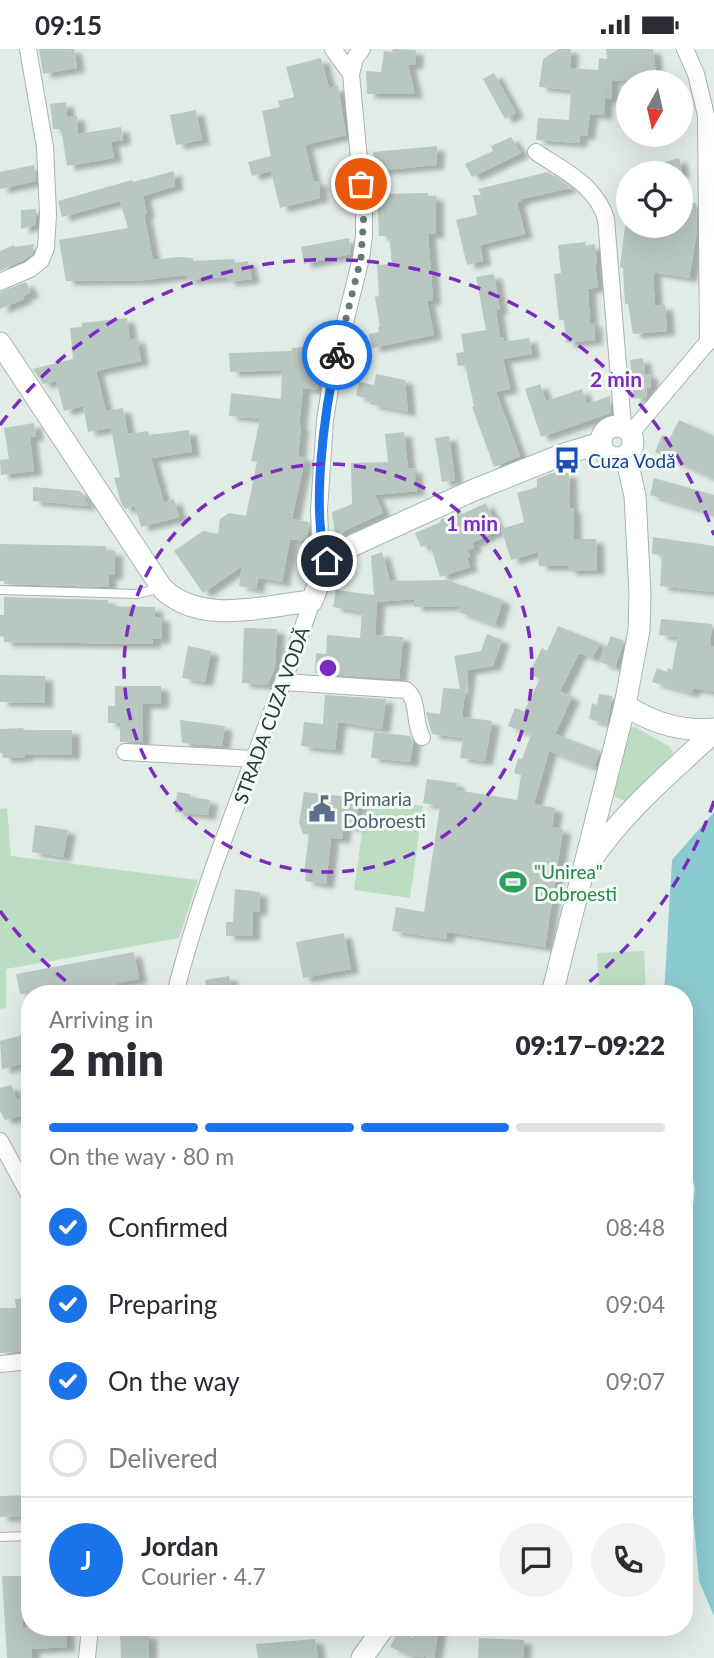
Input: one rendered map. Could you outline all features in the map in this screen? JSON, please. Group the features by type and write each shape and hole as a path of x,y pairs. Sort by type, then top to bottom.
{"street":[{"path":"0,282 30,269 41,260 46,248 48,214 45,147 28,49"},
{"path":"333,49 351,73"},
{"path":"362,49 355,58 351,73 364,236 333,371 325,420 319,510 320,536 327,561 345,549 464,495 564,454 601,443"},
{"path":"626,456 610,457 602,449 601,437 607,429 627,429 711,339 706,115 696,74 685,49"},
{"path":"536,152 586,186 602,204 606,219 627,429 634,443 626,456 635,496 640,610 636,649 625,705 554,985"},
{"path":"0,343 162,587 181,603 193,608 216,611 312,601"},
{"name":"STRADA CUZA VODĂ","path":"177,985 186,947 207,886 327,561"},
{"path":"284,682 406,690 413,699 422,737"},
{"path":"625,705 670,726 686,730 714,731"},
{"path":"583,873 616,828 714,731"},
{"path":"125,752 255,759"},
{"path":"0,1141 21,1180"},
{"path":"0,1364 21,1362"},
{"path":"87,1658 89,1636"},
{"path":"362,1658 378,1636"}],"lane":[{"path":"0,590 137,594 162,587"},
{"path":"0,1537 21,1536"}],"green space":[{"path":"629,727 635,727 669,746 673,753 630,799 625,801 615,797 614,793"},
{"path":"367,798 423,806 410,898 354,890"},
{"path":"7,808 11,856 198,880 179,938 6,969 6,1008 0,1009 0,809"},
{"path":"644,951 646,985 599,985 597,953"}],"water":[{"path":"714,812 714,1616 699,1581 693,1513 693,985 665,985 672,860"}],"building":[{"path":"39,49 74,49 77,68 43,74"},
{"path":"393,49 416,50 415,65 408,65 415,94 367,94 366,71 381,72 384,51 392,52"},
{"path":"559,49 571,49 570,68 598,70 599,58 607,59 606,49 653,49 656,70 616,70 616,80 612,80 611,99 605,99 604,115 590,114 587,136 580,135 579,143 536,140 538,118 569,120 571,90 539,87 543,59"},
{"path":"321,58 329,88 338,86 346,135 305,145 314,182 319,181 320,198 280,208 271,171 252,176 248,162 271,156 262,111 280,107 278,101 294,97 286,67"},
{"path":"494,73 516,113 505,119 483,79"},
{"path":"66,102 67,116 77,116 78,134 121,127 123,140 111,142 114,158 67,166 61,129 53,129 50,104"},
{"path":"196,110 202,140 176,145 170,115"},
{"path":"511,137 521,153 472,177 465,164 493,151 491,146"},
{"path":"437,146 436,165 375,171 373,152"},
{"path":"34,165 36,181 0,189 0,172"},
{"path":"174,171 175,186 143,196 153,260 178,257 193,258 193,261 248,261 252,279 227,282 227,277 186,280 186,275 146,280 66,281 59,240 128,228 120,201 62,217 58,201"},
{"path":"548,172 571,188 517,202 525,234 480,245 483,261 467,265 456,220 477,215 473,195 481,195 478,189"},
{"path":"428,193 428,196 436,196 436,234 428,234 433,300 427,301 434,335 372,348 369,334 379,332 380,327 375,297 379,296 377,265 392,264 389,236 379,236 377,194"},
{"path":"693,203 696,203 697,232 689,278 653,272 655,306 665,305 667,331 633,334 628,304 625,304 623,268 620,267 624,238 693,238"},
{"path":"36,209 35,225 21,229 21,210"},
{"path":"349,238 351,254 304,264 301,247"},
{"path":"585,242 586,246 595,244 598,287 588,289 590,323 594,323 595,340 566,343 564,320 559,320 554,274 561,273 558,245"},
{"path":"34,244 32,254 0,271 0,251 14,245"},
{"path":"494,274 500,310 496,310 500,337 503,337 504,342 529,338 532,354 503,359 510,389 496,392 520,456 494,467 472,407 474,406 465,365 458,366 456,353 464,352 461,334 486,330 476,277"},
{"path":"26,282 31,293 23,296 24,299 0,309 0,292"},
{"path":"127,318 130,340 137,338 141,361 96,371 106,411 123,408 128,434 148,431 149,435 189,430 192,452 151,458 164,502 174,499 179,517 141,527 135,506 125,509 121,503 114,478 120,477 111,428 88,432 83,406 64,411 56,381 43,384 33,369 73,359 70,328 82,327 82,323"},
{"path":"308,347 308,350 326,349 327,353 326,357 310,360 317,362 317,372 320,372 318,390 303,388 299,425 298,456 305,458 292,519 309,522 307,541 290,539 282,582 258,578 256,589 239,586 242,566 203,593 174,551 203,531 218,534 220,519 229,513 246,516 257,462 251,461 260,419 229,416 231,393 281,399 282,370 230,372 229,353 292,351 291,348"},
{"path":"643,358 645,374 650,374 651,388 646,388 647,397 634,399 630,360"},
{"path":"376,374 405,380 408,412 370,404 371,399 356,396 359,382 374,385"},
{"path":"540,384 546,401 582,389 587,404 610,396 611,413 541,437 525,389"},
{"path":"679,420 714,436 714,479 655,452 662,435 670,438"},
{"path":"34,423 36,436 30,437 34,471 1,475 0,460 9,459 4,428"},
{"path":"404,432 408,469 414,468 417,491 375,495 383,513 335,535 332,512 352,504 351,463 388,462 385,434"},
{"path":"449,436 455,480 442,482 435,438"},
{"path":"551,473 569,473 574,539 596,539 597,570 568,571 568,566 539,566 538,552 511,560 501,529 524,522 517,493 537,487 537,479"},
{"path":"654,478 714,495 714,514 650,495"},
{"path":"33,487 80,491 89,506 33,501"},
{"path":"486,503 499,530 472,543 474,548 467,550 470,567 440,577 430,544 421,547 415,533 452,514 461,511 462,514"},
{"path":"653,537 714,546 714,592 660,586 662,555 652,554"},
{"path":"0,544 106,546 106,551 115,551 115,575 109,575 108,587 4,584 4,581 0,581"},
{"path":"382,552 390,581 447,580 503,600 495,625 458,612 460,606 414,607 414,599 377,602 375,635 403,637 399,679 315,673 316,653 326,654 327,635 360,638 362,612 333,607 336,590 374,595 371,556"},
{"path":"4,597 108,600 108,606 155,607 155,617 162,617 162,639 153,639 153,644 4,642 4,637 0,636 0,615 4,615"},
{"path":"661,619 712,624 710,646 714,647 714,692 693,688 691,693 652,682 657,668 667,672 668,668 672,670 678,637 659,635"},
{"path":"558,626 600,643 592,658 579,653 560,691 572,697 555,734 600,751 594,768 549,751 534,804 555,808 552,827 563,829 545,947 447,932 446,939 392,931 396,907 424,912 440,806 423,803 427,779 457,783 456,790 517,800 521,775 514,773 518,758 522,759 531,735 508,726 515,708 524,711 540,679 529,674 542,648 547,651"},
{"path":"244,628 277,629 275,668 267,685 242,683"},
{"path":"487,634 502,640 493,666 468,670 462,717 492,721 485,761 460,758 463,738 432,734 426,712 440,714 443,688 460,689 454,656 481,651"},
{"path":"611,636 624,641 615,668 600,662 604,645 607,646"},
{"path":"188,646 211,651 205,682 182,678"},
{"path":"0,675 45,676 45,703 0,702"},
{"path":"115,686 161,686 161,704 143,704 142,742 120,742 120,723 108,723 108,706 115,706"},
{"path":"599,694 612,696 607,724 589,719 592,703 597,705"},
{"path":"325,695 386,699 382,729 338,722 335,750 301,746 304,722 323,724"},
{"path":"180,720 225,726 222,746 182,743"},
{"path":"0,729 72,730 72,755 25,754 25,757 3,758 0,753"},
{"path":"374,732 410,736 413,742 410,762 371,758"},
{"path":"177,792 210,800 208,815 175,812"},
{"path":"304,792 359,798 355,827 344,825 342,839 331,838 326,884 305,881 309,834 303,834 299,823"},
{"path":"35,825 68,830 63,857 32,852"},
{"path":"235,889 260,892 259,912 253,911 252,936 226,936 226,922 233,922"},
{"path":"344,933 351,969 303,978 296,942"},
{"path":"134,952 139,979 117,985 21,985 20,994 16,974"},
{"path":"229,976 230,985 206,985 205,980"},
{"path":"21,1035 21,1064 2,1069 0,1041"},
{"path":"11,1085 17,1100 21,1099 21,1116 5,1120 0,1111 0,1088"},
{"path":"15,1299 21,1299 21,1352 0,1353 0,1308 16,1308"},
{"path":"21,1495 21,1516 0,1517 0,1496"},
{"path":"2,1576 21,1576 21,1636 66,1636 67,1647 32,1649 32,1658 7,1658"},
{"path":"120,1636 149,1636 149,1658 121,1658"},
{"path":"396,1636 438,1636 434,1658 409,1655 390,1647"},
{"path":"479,1638 524,1640 523,1658 478,1658"},
{"path":"315,1639 318,1658 258,1658 256,1644"}],"way so far":[{"path":"337,355 361,258 364,212 361,184"}],"place":[{"name":"Cuza Vodă","path":"567,460"},
{"name":"Primaria Dobroesti","path":"322,809"},
{"name":"\"Unirea\" Dobroesti","path":"513,882"}],"route":[{"path":"327,561 320,536 319,510 325,420 337,355"}]}
